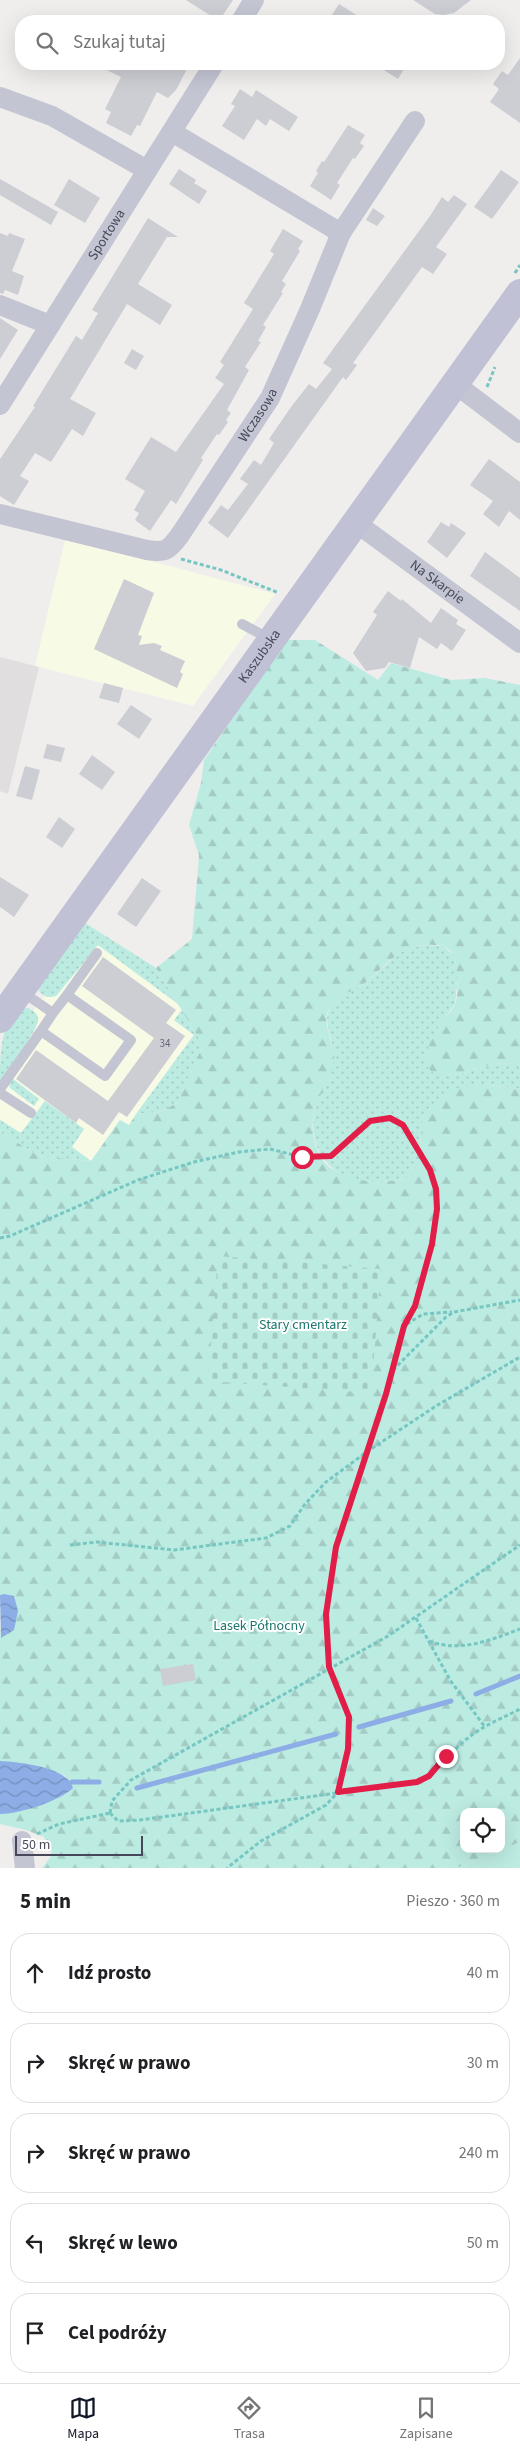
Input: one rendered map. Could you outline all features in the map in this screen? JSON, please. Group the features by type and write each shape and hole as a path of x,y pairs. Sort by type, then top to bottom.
{"main road":[{"name":"Kaszubska","path":"0,1019 520,293"}],"street":[{"path":"244,15 254,0"},
{"name":"Sportowa","path":"0,405 210,70"},
{"path":"0,97 52,116 147,170"},
{"name":"Wczasowa","path":"168,549 180,535 270,398 310,309 341,233 415,120"},
{"path":"172,132 341,233"},
{"path":"0,305 50,325"},
{"path":"454,384 520,433"},
{"path":"0,514 147,550 160,552 168,549"},
{"name":"Na Skarpie","path":"355,522 520,643"},
{"path":"22,1841 25,1868"}],"lane":[{"path":"242,624 271,639"},
{"path":"31,1113 0,1091 97,953"},
{"path":"20,990 53,1013"},
{"path":"41,1031 105,1076 131,1040 67,995"}],"path":[{"path":"168,549 174,557 221,570 282,594"},
{"path":"0,1238 10,1236 69,1212 138,1180 194,1162 239,1152 270,1149 302,1157 331,1156 370,1121 390,1118 403,1125 430,1170 436,1189 437,1209 432,1244 415,1306 404,1326 368,1451 336,1547 326,1614 329,1667 349,1717 348,1749 338,1792 326,1805 261,1841 227,1868"},
{"path":"404,1326 412,1319 423,1314 454,1312 520,1300"},
{"path":"392,1370 446,1317 454,1312"},
{"path":"70,1545 97,1542 174,1550 266,1538 290,1526 305,1504 326,1482 368,1451 436,1406 520,1357"},
{"path":"110,1813 112,1802 131,1780 416,1618 520,1545"},
{"path":"416,1618 450,1680 485,1727"},
{"path":"429,1641 443,1647 461,1647 494,1639 520,1629"},
{"path":"110,1813 118,1820 140,1820 417,1782 429,1776 446,1756 470,1736 520,1710"},
{"path":"22,1841 59,1824 110,1813"}],"shaded area":[{"path":"65,540 72,540 275,594 193,706 35,666"},
{"path":"0,657 39,667 8,794 0,791"},
{"path":"89,938 178,1004 182,1010 174,1020 194,1034 129,1125 120,1120 91,1161 72,1147 84,1129 45,1101 21,1133 0,1120 0,1060 33,1011"}],"green space":[{"name":"Lasek Północny","path":"286,640 315,640 378,680 391,663 451,680 485,678 520,685 520,1058 512,1064 496,1063 456,1075 433,1073 425,1064 427,1052 436,1030 455,1005 457,988 456,966 454,956 446,947 425,945 412,948 395,956 365,983 341,996 329,1009 327,1027 334,1060 329,1078 318,1100 313,1120 315,1143 321,1157 329,1167 362,1180 390,1181 407,1178 419,1152 423,1118 448,1090 483,1084 520,1089 520,1842 505,1848 505,1808 460,1808 460,1853 493,1853 457,1868 42,1868 52,1855 44,1837 26,1830 0,1824 0,1814 31,1807 66,1776 36,1766 0,1761 0,1638 4,1594 0,1595 0,1131 38,1156 91,1161 120,1120 129,1125 136,1114 160,1112 177,1103 203,1045 156,968 192,939 199,855 189,825 201,783 204,760"},
{"path":"82,921 156,968 178,1004 98,945 56,996 48,997 41,994 38,989"},
{"path":"427,945 443,946 454,955 458,976 455,1004 439,1026 456,1075 496,1063 512,1064 520,1058 520,1089 483,1084 423,1118 419,1152 407,1178 373,1182 345,1176 333,1169 324,1160 314,1137 315,1108 329,1074 334,1055 327,1018 328,1011 335,1000 364,984 400,953 410,948"},
{"path":"24,1008 35,1013 38,1017 37,1025 0,1081 3,1038 10,1020"},
{"path":"182,1010 203,1045 177,1103 160,1112 136,1114 194,1035 174,1020"},
{"path":"12,1078 39,1099 34,1106 10,1088 9,1082"},
{"path":"45,1101 84,1129 72,1147 91,1161 38,1156 0,1131 0,1120 21,1133"},
{"name":"Stary cmentarz","path":"218,1256 381,1269 371,1393 208,1381"},
{"path":"520,1842 520,1868 457,1868 493,1853 505,1853 505,1848"}],"water":[{"path":"0,1595 14,1596 18,1611 14,1630 1,1638"},
{"path":"0,1761 30,1764 53,1770 69,1781 73,1788 59,1798 39,1806 18,1812 0,1814"}],"building":[{"path":"186,0 233,0 223,15 210,15"},
{"path":"413,0 471,0 454,13 444,15 435,14"},
{"path":"339,4 356,15 332,15"},
{"path":"520,58 520,123 490,102 499,89 493,84 502,71 508,75"},
{"path":"106,70 186,70 176,90 168,98 157,92 140,126 137,125 131,136 106,123 111,112 105,109 121,77"},
{"path":"384,70 403,70 398,79"},
{"path":"240,89 252,97 256,90 298,117 289,131 270,119 266,126 257,119 244,140 222,126 235,106 231,104"},
{"path":"348,125 365,135 360,143 364,146 355,159 353,158 337,183 340,185 331,200 310,186 318,173 316,171 322,161 324,162"},
{"path":"179,169 196,180 194,183 207,191 199,204 169,184"},
{"path":"501,170 519,182 492,219 474,207"},
{"path":"0,179 58,212 51,225 0,195"},
{"path":"69,179 100,198 85,223 54,205"},
{"path":"454,195 467,204 436,247 447,254 433,274 422,267 353,363 357,365 346,380 343,377 228,538 208,523 221,505 228,510 248,484 240,479 254,460 261,465 274,443 269,439 291,407 309,384 316,389 332,369 323,363 442,197 448,202"},
{"path":"373,208 385,216 377,226 366,220"},
{"path":"148,218 178,237 167,237 138,284 172,305 160,325 127,304 70,399 96,413 83,436 72,429 51,462 35,453 20,476 29,481 14,505 0,496 0,459 35,407 33,406 76,336 82,340 98,313 92,310"},
{"path":"283,229 303,241 298,249 300,251 282,281 286,284 281,292 283,293 263,325 266,327 258,341 261,342 245,367 249,370 227,410 231,413 226,420 228,422 219,435 217,434 201,458 203,460 176,504 171,500 150,531 135,520 139,513 134,510 145,491 125,479 151,437 176,452 224,384 215,378 224,365 220,362 253,309 244,303 274,254 270,251"},
{"path":"0,233 8,236 9,233 25,239 12,271 24,276 18,295 5,290 3,294 0,293"},
{"path":"0,318 18,330 0,359"},
{"path":"132,349 144,356 136,370 124,363"},
{"path":"489,459 520,482 520,520 509,511 499,527 483,514 493,501 470,485"},
{"path":"441,522 449,527 451,523 466,533 447,558 427,542"},
{"path":"485,552 520,578 520,611 470,576"},
{"path":"124,579 154,593 138,635 142,636 139,645 154,643 162,646 160,650 185,661 180,672 183,674 177,688 94,649"},
{"path":"388,591 401,601 402,599 431,623 441,608 458,620 456,624 466,630 452,651 441,643 437,649 419,637 410,668 389,662 385,668 366,671 353,653 377,615 373,612"},
{"path":"104,683 123,688 119,703 99,698"},
{"path":"131,705 152,719 139,739 117,724"},
{"path":"47,744 65,748 61,762 43,758"},
{"path":"92,755 115,772 102,790 79,774"},
{"path":"25,766 40,770 32,800 16,796"},
{"path":"59,817 75,829 62,848 46,837"},
{"path":"0,877 29,895 14,917 0,907"},
{"path":"142,878 161,891 136,927 117,914"},
{"path":"103,957 176,1010 166,1023 185,1036 127,1117 119,1112 103,1135 79,1118 76,1123 16,1079 36,1050 108,1101 154,1038 82,986"},
{"path":"193,1664 196,1680 163,1686 160,1669"}],"waterway":[{"path":"476,1694 520,1676"},
{"path":"359,1727 451,1701"},
{"path":"137,1788 336,1734"},
{"path":"72,1782 99,1782"}],"route":[{"path":"302,1157 331,1156 370,1121 390,1118 403,1125 411,1137 430,1170 436,1189 437,1209 432,1244 415,1306 404,1326 386,1394 336,1547 326,1614 329,1667 349,1717 348,1749 338,1792 417,1782 429,1776 446,1756"}]}
